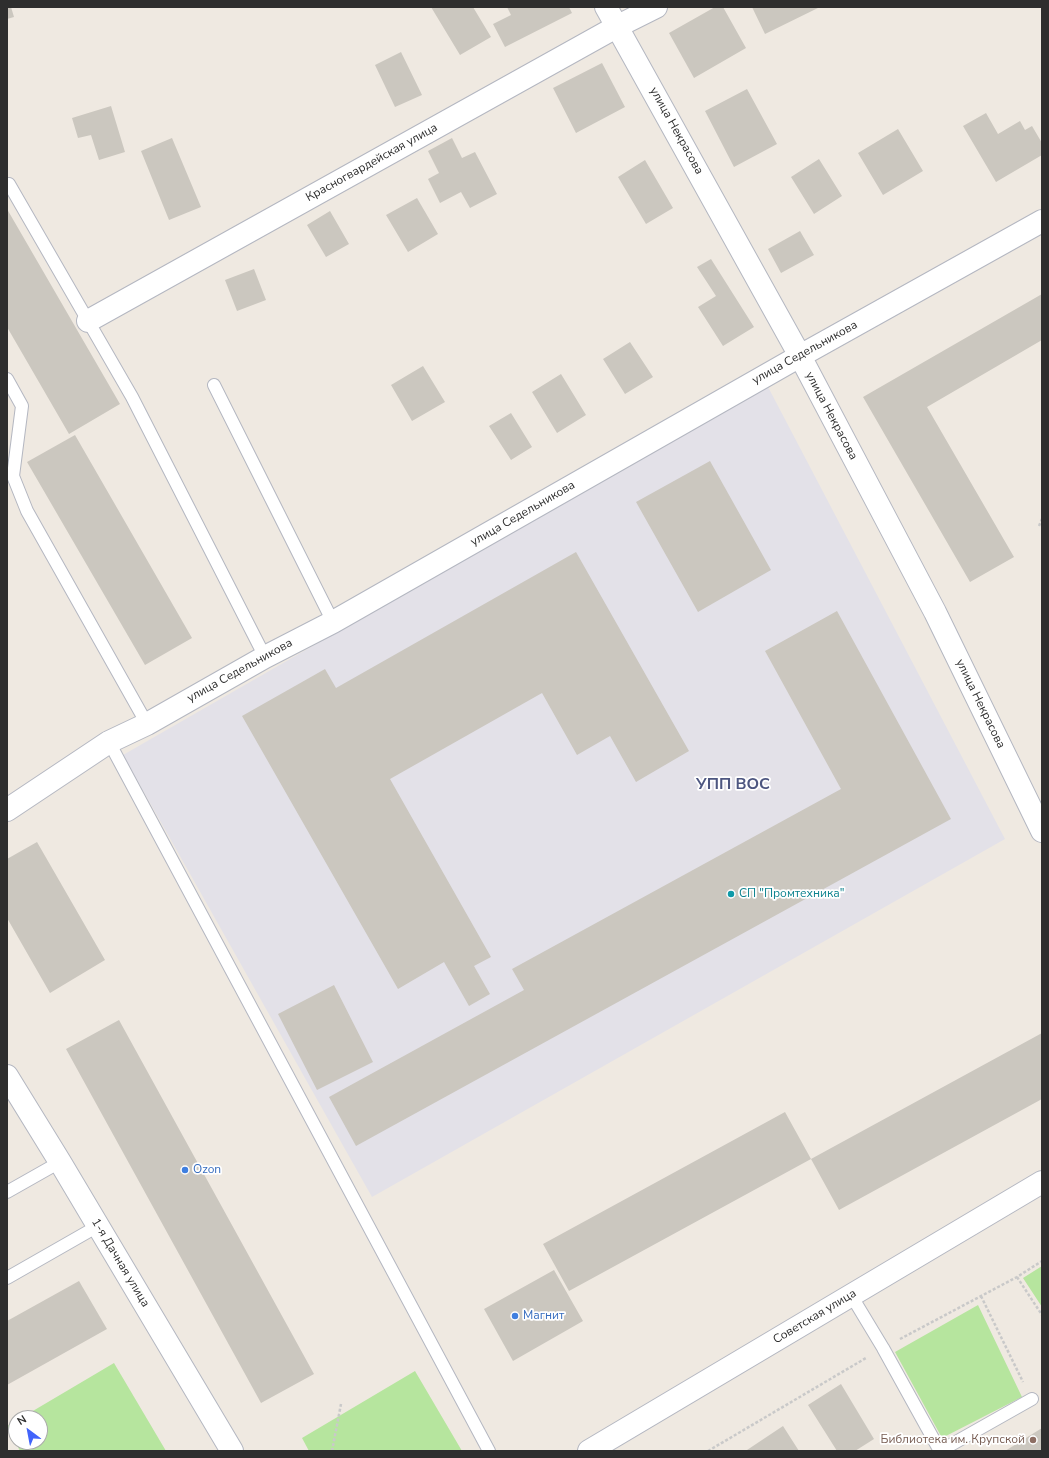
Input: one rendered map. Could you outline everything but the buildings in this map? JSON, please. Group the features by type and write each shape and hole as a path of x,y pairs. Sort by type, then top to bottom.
{"street":[{"name":"улица Некрасова","path":"606,7 618,26 800,356 935,612 1042,832"},
{"name":"Красногвардейская улица","path":"88,321 618,26 656,7"},
{"name":"улица Седельникова","path":"7,810 108,742 147,724 265,657 334,622 800,356 1042,221"},
{"name":"1-я Дачная улица","path":"7,1076 60,1162 232,1451"},
{"name":"Советская улица","path":"589,1451 1042,1182"}],"lane":[{"path":"7,187 10,184 132,397 265,657"},
{"path":"7,379 22,406 13,476 27,510 147,724"},
{"path":"214,385 334,622"},
{"path":"108,742 489,1451"},
{"path":"7,1192 60,1162"},
{"path":"7,1278 98,1226"},
{"path":"851,1295 883,1348 940,1451 1032,1399"}],"path":[{"path":"1039,526 1042,519"},
{"path":"708,1451 883,1348 1017,1277 1042,1261"},
{"path":"1017,1277 1042,1315"},
{"path":"981,1296 1032,1399"},
{"path":"332,1451 341,1404"}],"shaded area":[{"path":"767,385 1005,839 372,1197 123,755"}],"green space":[{"path":"1042,1266 1042,1307 1023,1278"},
{"path":"978,1305 1022,1397 942,1438 895,1352"},
{"path":"114,1363 166,1451 20,1451 48,1450 48,1410 35,1410"},
{"path":"415,1371 462,1451 309,1451 302,1438"}],"place":[{"name":"СП \"Промтехника\"","path":"731,894"},
{"name":"Ozon","path":"185,1170"},
{"name":"Магнит","path":"515,1316"},
{"name":"Библиотека им. Крупской","path":"1033,1440"}],"district":[{"name":"УПП ВОС","path":"733,785"}]}
